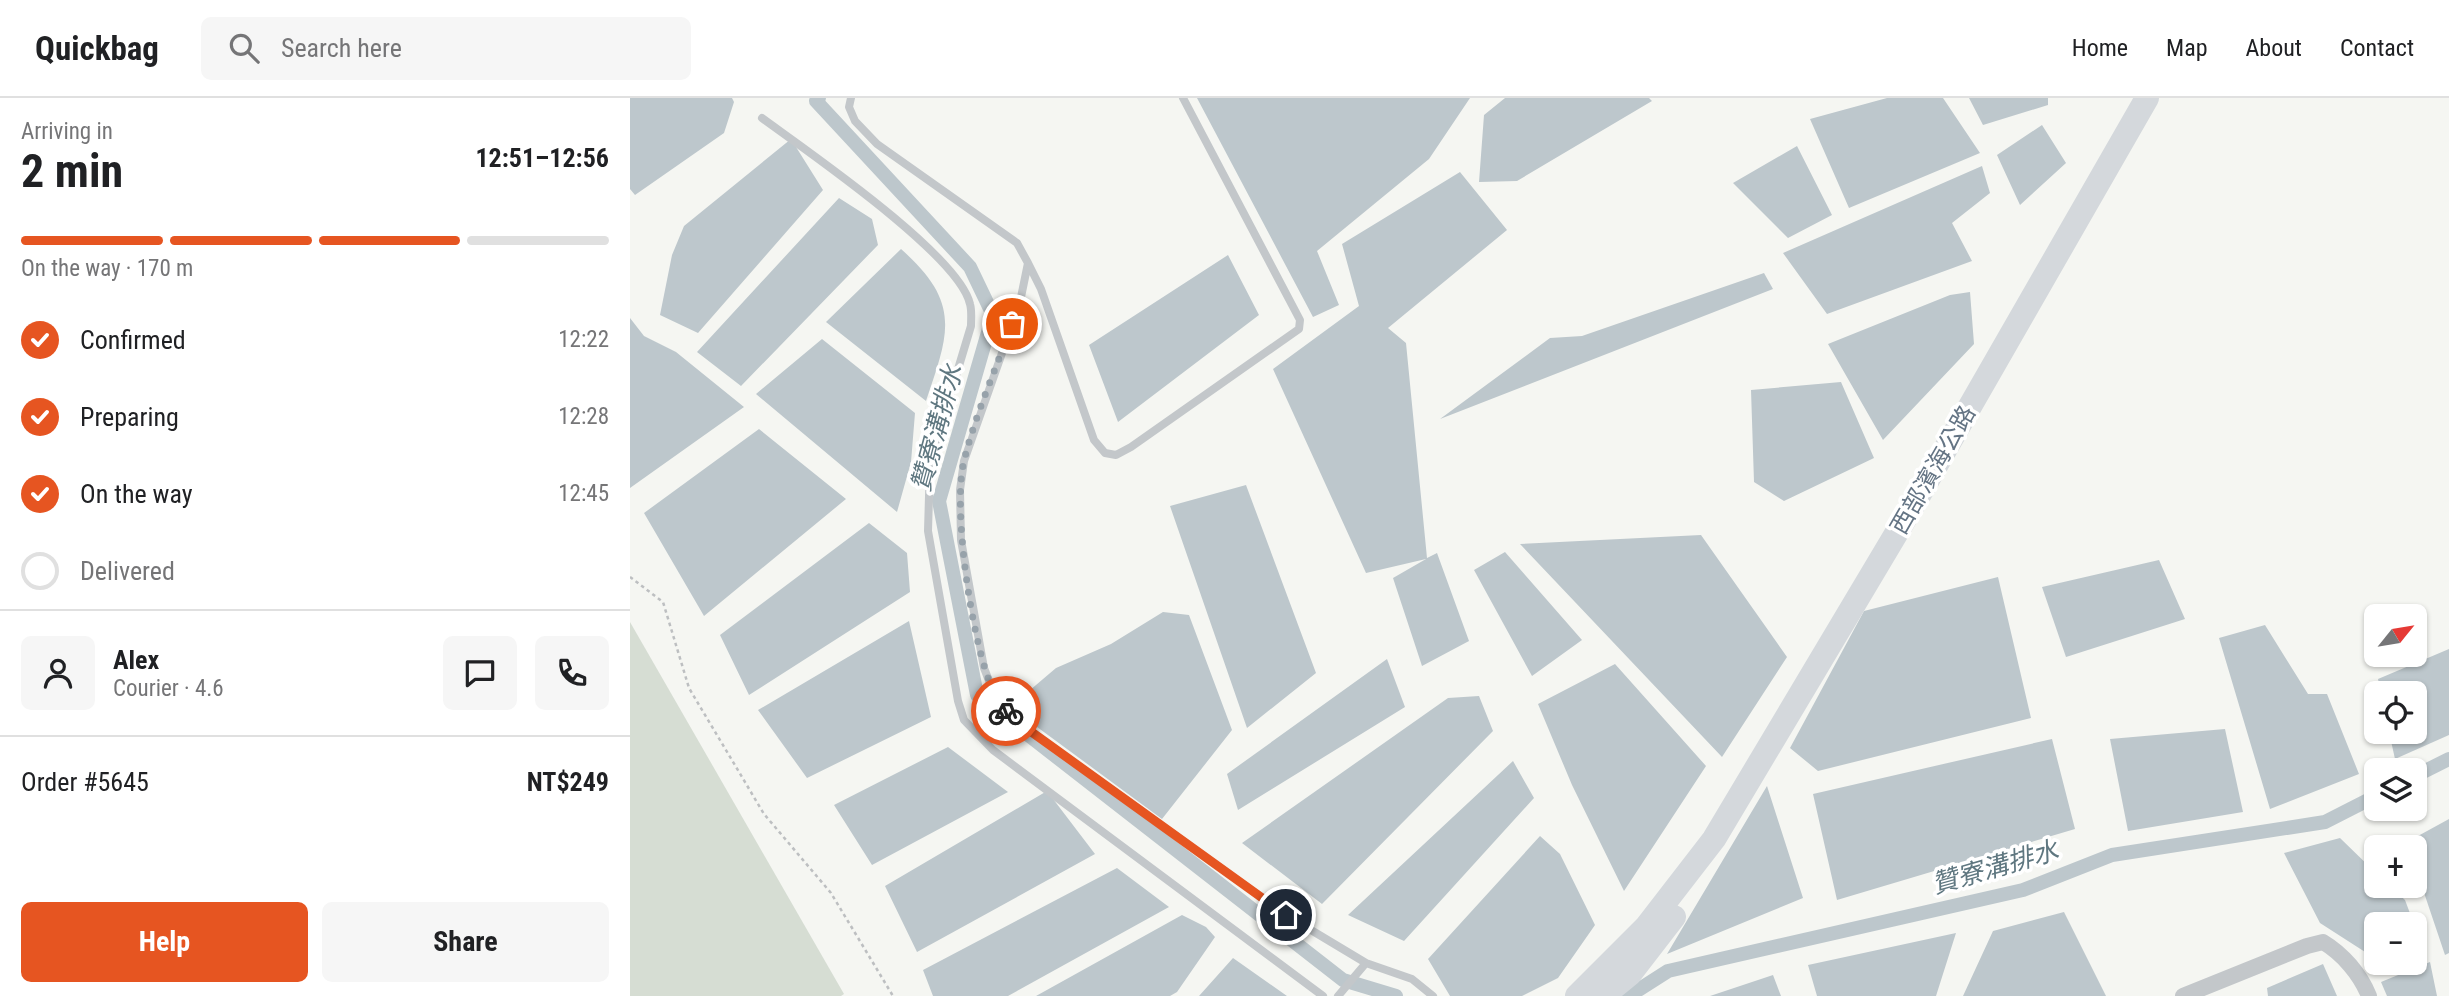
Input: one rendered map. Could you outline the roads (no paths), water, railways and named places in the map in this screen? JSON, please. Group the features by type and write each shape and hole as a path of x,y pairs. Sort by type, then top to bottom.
{"main road":[{"name":"西部濱海公路","path":"1577,996 1646,927 1714,839 1918,497 2147,98"},
{"name":"西部濱海公路","path":"1603,996 1630,974 1672,920 1702,874 1714,839"}],"street":[{"path":"2183,996 2323,942 2336,949 2355,971 2369,996"}],"lane":[{"path":"851,98 849,107 855,121 877,144 1017,243 1041,289 1094,440 1105,453 1116,455 1287,340 1299,329 1300,320 1183,98"},
{"path":"762,118 884,208 954,278 970,303 971,326 930,462 928,492 928,531 964,720 993,750 1323,996"},
{"path":"1028,263 1020,302 964,461 960,490 961,540 984,668 993,691 1006,710 1026,728 1286,915 1366,963 1412,979 1433,996"},
{"path":"1338,996 1366,963"}],"waterway":[{"name":"贊寮溝排水","path":"819,98 816,101 970,267 993,315 939,501 977,695 1343,980 1396,996"},
{"name":"贊寮溝排水","path":"2427,770 2449,759"},
{"name":"贊寮溝排水","path":"1629,996 1668,971 2023,890 2112,855 2325,822 2364,802"}]}
